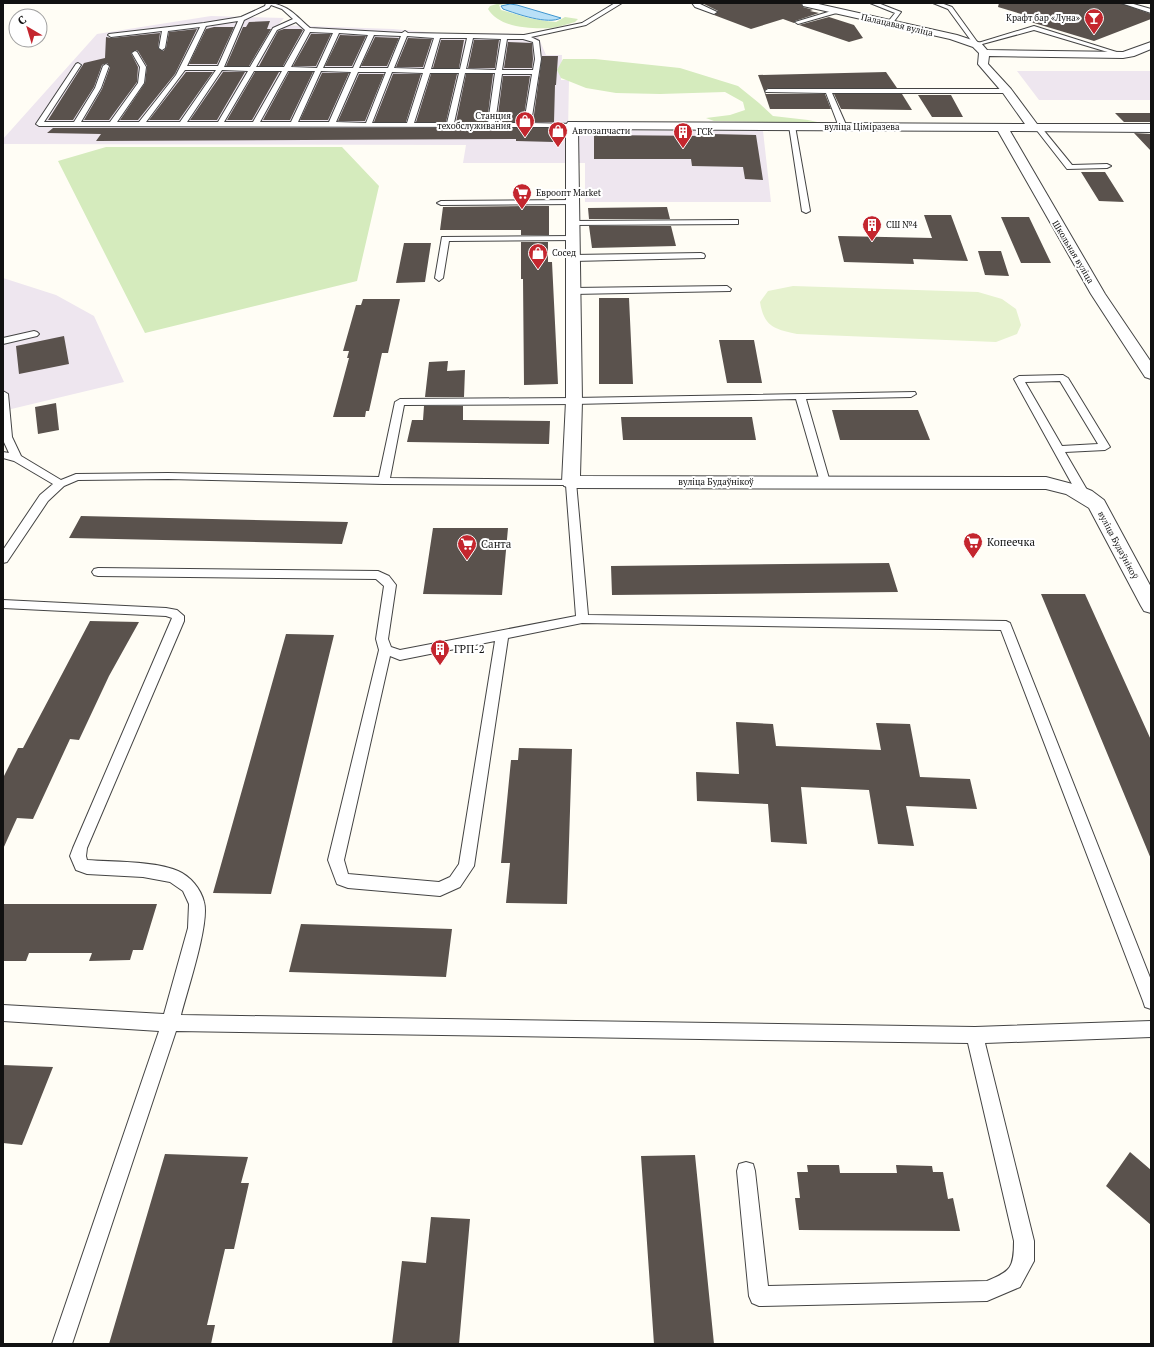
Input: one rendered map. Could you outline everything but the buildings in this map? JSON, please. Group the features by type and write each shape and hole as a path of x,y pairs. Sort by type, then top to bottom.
{"street":[{"name":"Палацавая вуліца","path":"806,4 953,37 981,49 1122,55 1130,54 1151,45"},
{"path":"981,49 983,64 1007,91 1036,128"},
{"path":"572,125 574,401 572,482"},
{"name":"вуліца Ціміразева","path":"572,125 1151,128"},
{"name":"Школьная вуліца","path":"1002,127 1098,294 1151,374"},
{"name":"вуліца Будаўнікоў","path":"572,482 1046,483 1065,487 1084,495 1097,504 1151,606"}],"lane":[{"path":"111,35 204,25 242,19 267,7 269,3 284,8 298,19 308,30 405,33 438,36 524,37 584,24 619,3"},
{"path":"695,3 697,6 714,12"},
{"path":"873,3 898,12 890,23"},
{"path":"936,3 950,8 981,49 1034,28 1122,55"},
{"path":"1124,3 1151,11"},
{"path":"798,22 838,11"},
{"path":"182,124 220,69 242,19"},
{"path":"220,124 275,29 298,19"},
{"path":"141,124 179,75 204,25"},
{"path":"162,48 165,29"},
{"path":"256,124 308,30"},
{"path":"293,124 337,31"},
{"path":"331,125 372,32"},
{"path":"368,125 405,33"},
{"path":"410,125 438,36"},
{"path":"450,125 471,36"},
{"path":"491,125 504,37"},
{"path":"524,37 536,40 538,59 527,125"},
{"path":"112,124 141,83 143,67 135,53"},
{"path":"78,65 39,124 572,125"},
{"path":"76,124 98,88 106,66"},
{"path":"183,68 536,72"},
{"path":"768,91 1007,91"},
{"path":"828,91 843,126"},
{"path":"792,126 806,211"},
{"path":"1036,128 1070,167 1107,166"},
{"path":"441,203 572,202"},
{"path":"438,278 445,239 573,230 736,222"},
{"path":"573,258 701,256"},
{"path":"573,291 727,289"},
{"path":"3,341 34,334"},
{"path":"1058,448 1105,447 1063,378 1019,379 1084,495"},
{"path":"3,394 6,437 17,458"},
{"path":"384,481 400,402 574,401 911,394"},
{"path":"800,396 825,482"},
{"path":"3,455 17,458 60,484"},
{"path":"3,559 44,498 60,484 76,477 108,476 384,481 572,482 582,619"},
{"path":"98,572 378,575 385,578 390,585 382,639 385,650 336,860 342,879 348,881 440,889 455,882 466,866 502,636"},
{"path":"3,604 166,612 173,613 178,616 178,622 83,840 78,856 81,864 87,867 142,870 174,876 188,886 197,903 196,928 170,1023 62,1344"},
{"path":"385,650 400,655 582,619 1006,626 1151,1001"},
{"path":"3,1013 170,1023 975,1035 1151,1029"},
{"path":"746,1170 758,1296 987,1291 1013,1280 1024,1261 1024,1241 975,1035"}],"shaded area":[{"path":"211,16 284,18 278,25 393,29 437,33 537,34 546,55 562,55 561,80 569,80 568,130 763,131 771,202 585,202 585,163 463,163 466,145 3,144 3,139 97,34"},
{"path":"1017,71 1151,71 1151,100 1039,100"},
{"path":"3,278 56,295 94,316 124,382 3,411"}],"green space":[{"path":"500,3 514,3 499,5 501,10 529,18 556,22 565,17 578,19 575,22 551,28 516,26 507,24 500,20 488,9 490,6"},
{"path":"563,59 595,59 680,68 738,86 773,116 822,123 714,121 706,118 730,115 745,110 743,102 725,92 660,94 616,93 586,88 561,78 557,70"},
{"path":"106,147 342,147 379,186 357,281 145,333 58,161"},
{"path":"793,286 978,292 1002,299 1016,309 1021,325 1017,334 996,342 797,334 772,326 764,317 760,302 768,291"}],"water":[{"path":"510,4 561,18 555,20 541,20 516,14 503,9 501,6"}],"place":[{"name":"Крафт бар «Луна»","path":"1094,35"},
{"name":"Станция техобслуживания","path":"525,138"},
{"name":"Автозапчасти","path":"558,148"},
{"name":"ГСК","path":"683,149"},
{"name":"Евроопт Market","path":"522,210"},
{"name":"СШ №4","path":"872,242"},
{"name":"Сосед","path":"538,270"},
{"name":"Копеечка","path":"973,559"},
{"name":"Санта","path":"467,561"},
{"name":"ГРП-2","path":"440,666"}]}
